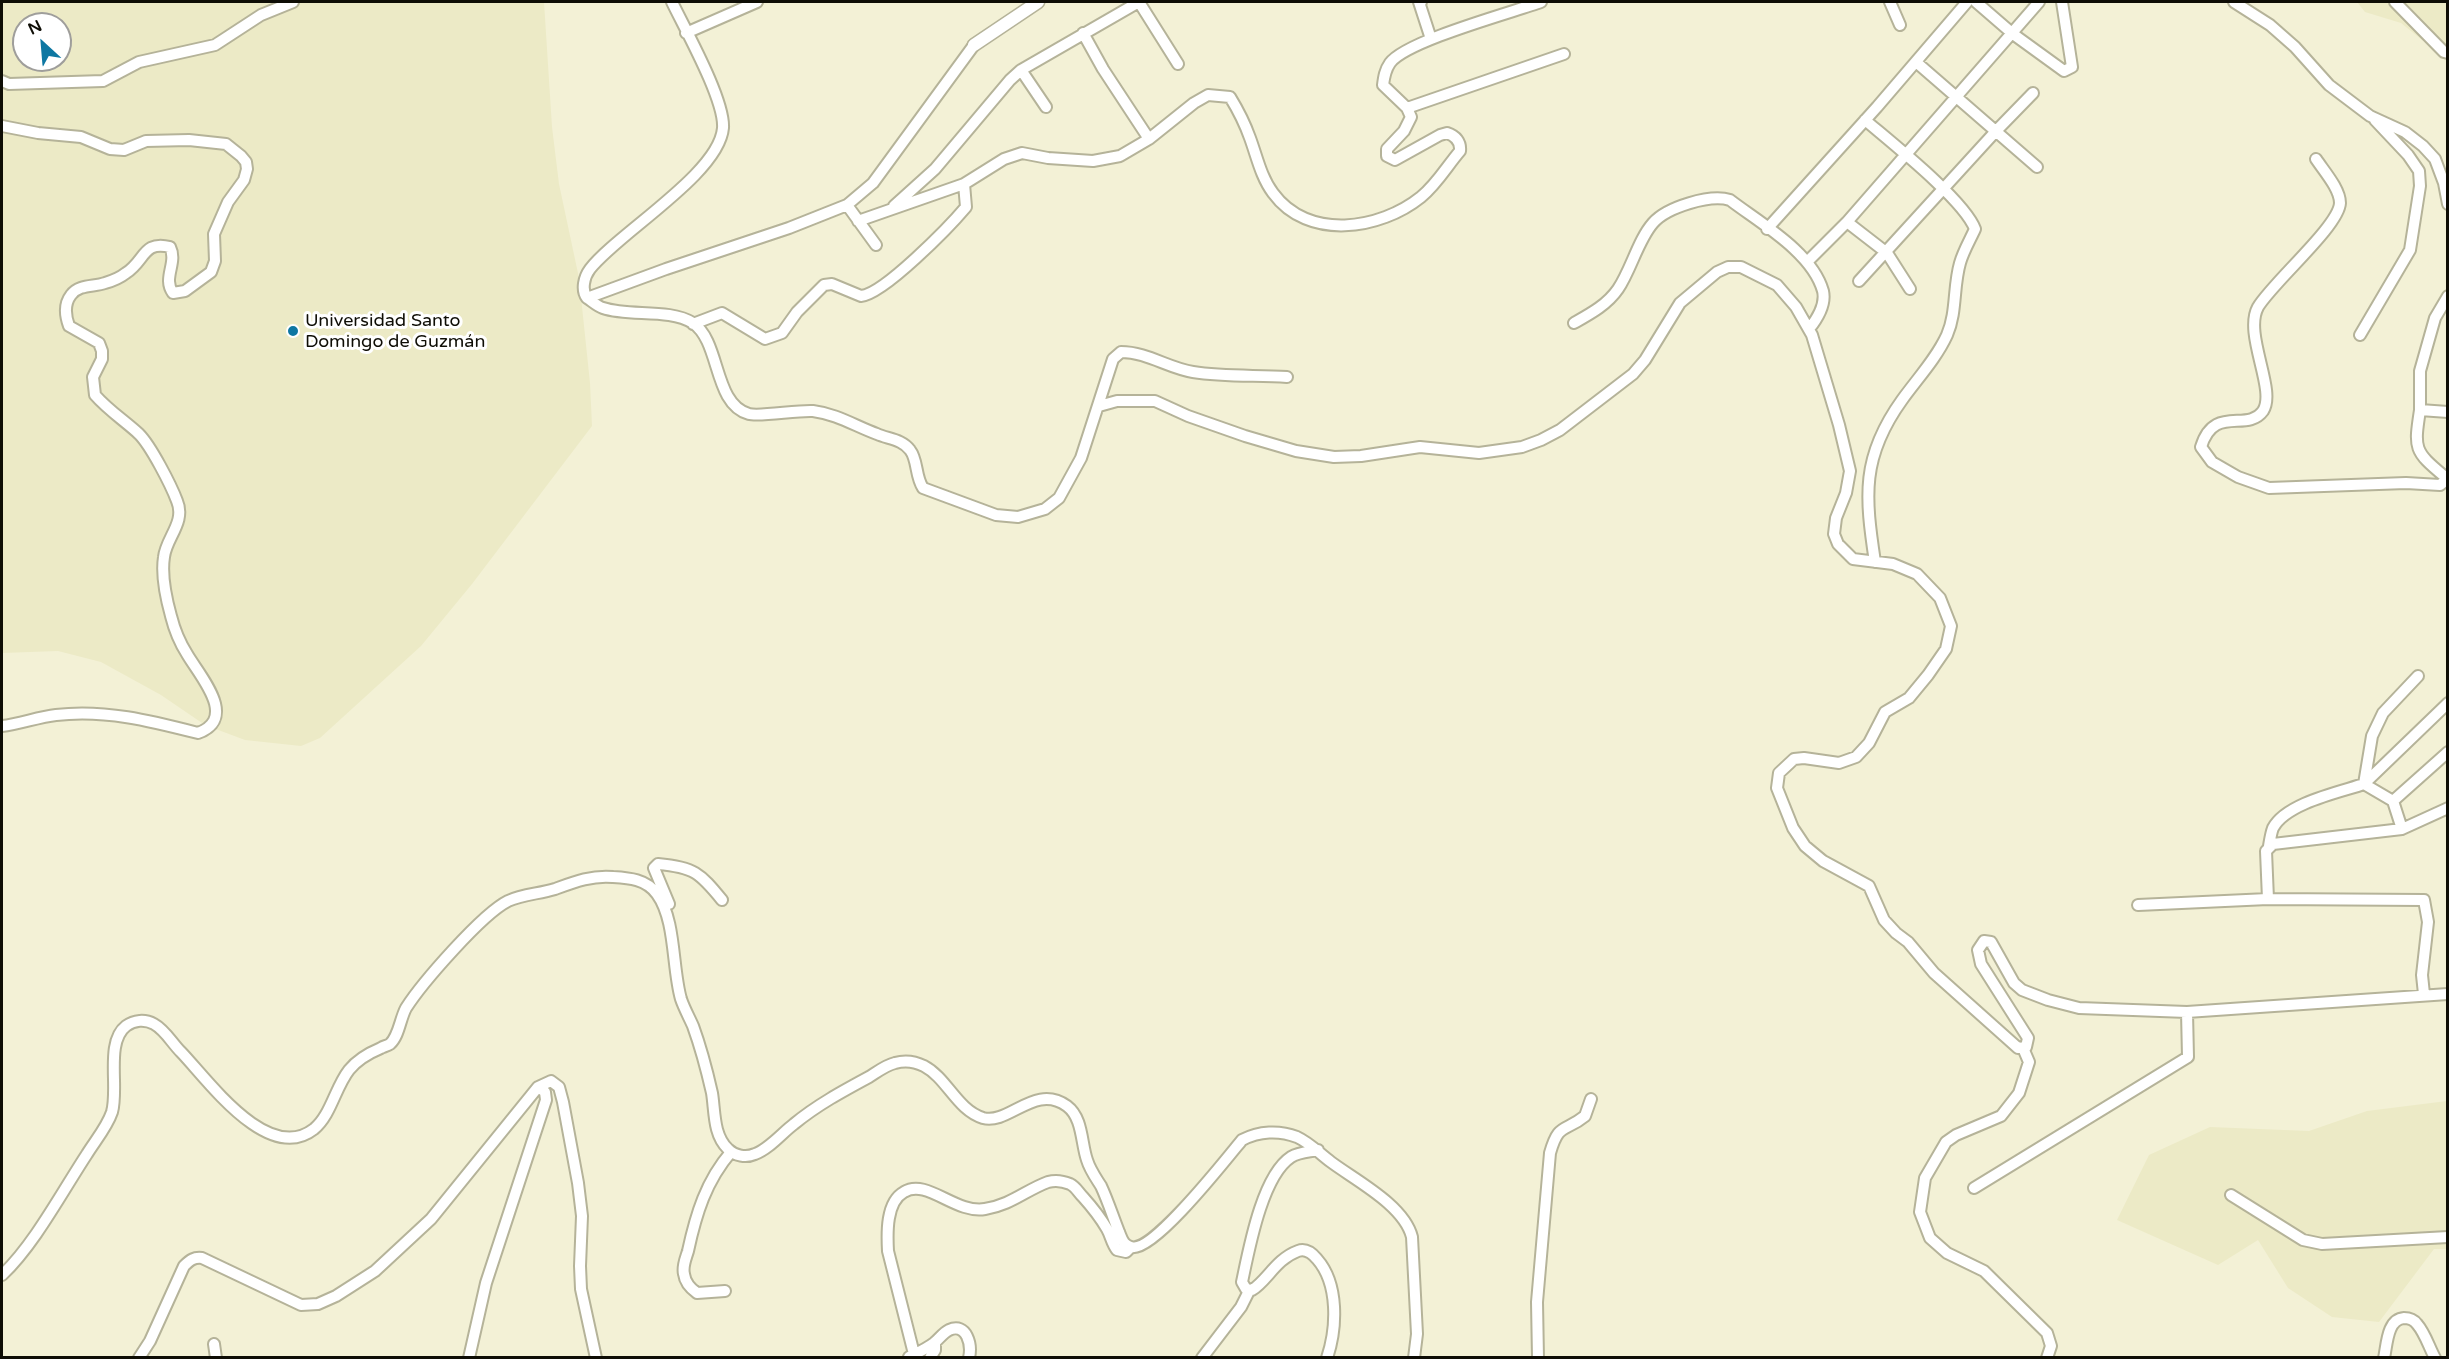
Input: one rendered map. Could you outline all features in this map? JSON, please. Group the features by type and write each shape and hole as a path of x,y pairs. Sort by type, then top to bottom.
{"street":[{"path":"2,81 9,84 104,81 139,62 215,45 261,15 293,2"},
{"path":"672,2 708,77 718,104 723,127 718,145 704,164 653,215 603,256 589,271 584,294 602,308 671,317 693,324 706,339 719,376 736,407 750,415 784,411 823,413 843,418 878,435 902,442 910,450 918,480 923,488 996,515 1018,517 1045,508 1059,498 1081,458 1113,359 1121,352 1134,352 1172,367 1193,372 1287,377"},
{"path":"686,33 757,2"},
{"path":"587,298 808,221 847,205 873,183 974,45 1038,2"},
{"path":"1420,2 1431,39"},
{"path":"858,221 964,184 1004,159 1022,153 1048,158 1093,161 1120,156 1149,139 1194,103 1208,95 1230,97 1250,137 1263,176 1274,194 1289,211 1312,223 1355,226 1383,218 1420,198 1436,183 1460,151 1456,138 1448,133 1440,135 1395,160 1387,156 1387,149 1411,122 1411,113 1383,85 1384,75 1391,61 1431,39 1541,2"},
{"path":"1890,2 1900,25"},
{"path":"1767,228 1865,120 1967,2"},
{"path":"1976,2 2013,34 2064,71 2072,67 2062,2"},
{"path":"1808,261 1847,222 2040,2"},
{"path":"2234,2 2270,25 2295,47 2328,85 2370,116 2408,155 2419,171 2420,186 2410,250 2360,335"},
{"path":"2395,2 2444,52 2448,53"},
{"path":"890,210 935,170 1010,80 1022,70 1083,33 1140,3 1178,64"},
{"path":"1083,33 1103,69 1149,139"},
{"path":"1407,108 1564,54"},
{"path":"1916,62 2037,167"},
{"path":"1022,70 1046,107"},
{"path":"1859,281 2032,93"},
{"path":"2370,116 2405,132 2435,159 2444,183 2448,204"},
{"path":"1865,120 1943,190 1969,218 1975,229 1960,264 1954,316 1946,337 1900,402 1874,452 1867,481 1869,523 1875,562"},
{"path":"2,126 38,133 81,137 110,148 123,150 146,141 189,140 226,144 246,162 247,169 244,180 228,202 214,234 215,261 211,272 185,291 173,293 168,280 173,258 172,251 170,247 154,245 149,247 141,260 127,273 104,284 78,288 71,295 65,316 69,326 99,344 102,351 102,359 93,377 95,395 150,447 178,502 180,513 164,555 163,577 171,617 186,652 216,702 213,724 198,733 106,713 55,715 21,724 2,726"},
{"path":"2316,159 2332,184 2340,203 2334,221 2299,258 2257,309 2255,339 2266,395 2265,408 2261,414 2250,419 2229,421 2214,426 2204,438 2202,447 2205,455 2212,462 2238,477 2269,488 2406,483 2440,485 2445,481 2444,476 2421,456 2416,436 2420,410 2420,371 2435,318 2448,296"},
{"path":"693,324 722,313 765,339 782,333 797,312 824,285 832,284 861,296 866,295 884,285 906,266 966,207 967,194 964,184"},
{"path":"1574,322 1597,310 1617,290 1653,223 1668,213 1698,200 1719,197 1730,200 1808,261 1823,292 1822,308 1809,329"},
{"path":"847,205 876,246"},
{"path":"1847,222 1887,253 1911,289"},
{"path":"1099,406 1117,401 1155,401 1188,416 1245,436 1296,451 1334,457 1361,456 1420,447 1479,453 1522,447 1541,441 1560,430 1626,381 1645,360 1680,303 1722,269 1734,266 1748,268 1776,285 1796,307 1809,329 1839,425 1850,471 1846,493 1836,518 1833,534 1840,548 1853,559 1908,569 1924,580 1944,605 1950,619 1951,633 1946,649 1916,692 1902,704 1885,712 1869,743 1856,758 1839,763 1804,758 1794,759 1779,773 1777,788 1794,828 1805,846 1822,861 1869,886 1884,920 1934,973 2015,1046 2023,1048"},
{"path":"2420,410 2448,412"},
{"path":"2364,784 2372,736 2383,713 2418,676"},
{"path":"2268,899 2266,851 2274,827 2284,816 2307,802 2364,784 2448,703"},
{"path":"2393,801 2448,752"},
{"path":"2364,784 2393,801 2402,829"},
{"path":"2269,846 2273,843 2402,829 2448,808"},
{"path":"722,900 703,876 685,868 655,865 656,873 668,900 680,997 695,1032 709,1080 716,1127 722,1143 731,1152 742,1156 755,1155 798,1120 837,1095 893,1064 904,1061 917,1063 930,1070 955,1098 975,1114 986,1119 1001,1117 1021,1106 1039,1101 1055,1101 1066,1105 1077,1118 1086,1159 1105,1196 1121,1239 1131,1247 1138,1248 1145,1245 1178,1214 1241,1142 1248,1137 1268,1132 1288,1135 1307,1142 1371,1190 1408,1227 1412,1237 1417,1334 1414,1358"},
{"path":"2,1275 16,1260 53,1208 112,1111 115,1043 121,1031 129,1024 140,1021 157,1026 201,1072 212,1088 257,1128 293,1137 307,1133 318,1126 351,1066 366,1055 392,1042 409,1004 440,965 478,924 501,905 525,894 544,892 594,877 631,878 650,886 659,897 671,934"},
{"path":"2138,905 2268,899 2424,900 2428,922 2422,975 2424,994"},
{"path":"2023,1048 2027,1044 2027,1035 1981,964 1978,950 1984,941 1991,942 2014,983 2022,990 2079,1008 2187,1012 2448,994"},
{"path":"1974,1188 2188,1057 2187,1012"},
{"path":"2023,1048 2029,1062 2019,1093 2001,1116 1956,1135 1946,1142 1925,1178 1920,1212 1930,1238 1947,1254 1984,1271 2048,1333 2051,1346 2047,1358"},
{"path":"139,1358 150,1341 184,1266 196,1257 240,1275 288,1301 301,1305 318,1304 365,1279 431,1219 538,1087 551,1081 555,1082 563,1102 580,1200 581,1289 596,1358"},
{"path":"469,1358 486,1283 546,1100 545,1092 538,1087"},
{"path":"1538,1358 1537,1302 1550,1153 1557,1134 1585,1116 1591,1099"},
{"path":"1249,1291 1242,1282 1248,1253 1258,1214 1277,1171 1294,1155 1318,1150"},
{"path":"725,1291 697,1293 686,1281 683,1269 704,1193 731,1152"},
{"path":"969,1358 970,1340 960,1330 948,1331 935,1342 911,1356 887,1239 893,1207 897,1198 904,1191 923,1188 955,1205 983,1210 1014,1201 1046,1182 1062,1182 1073,1186 1090,1203 1117,1250 1126,1252 1131,1247"},
{"path":"2231,1195 2303,1240 2322,1244 2448,1237"},
{"path":"1202,1358 1241,1307 1249,1291 1255,1289 1274,1267 1295,1252 1306,1250 1313,1254 1326,1270 1333,1294 1333,1332 1327,1358"},
{"path":"2384,1358 2391,1328 2396,1321 2404,1318 2412,1320 2418,1326 2435,1358"},
{"path":"930,1358 935,1350 935,1342"},
{"path":"214,1344 216,1358"}],"shaded area":[{"name":"Universidad Santo Domingo de Guzmán","path":"2,2 544,2 552,127 559,184 579,278 592,426 472,584 421,646 320,738 301,746 245,740 205,725 161,695 101,662 58,651 2,653"},
{"path":"2357,2 2447,2 2447,60 2401,23 2365,12"},
{"path":"2447,1101 2447,1249 2434,1249 2379,1322 2332,1317 2288,1288 2258,1240 2218,1265 2117,1220 2149,1155 2210,1127 2309,1131 2367,1111"}],"place":[{"name":"Universidad Santo Domingo de Guzmán","path":"293,331"}]}
